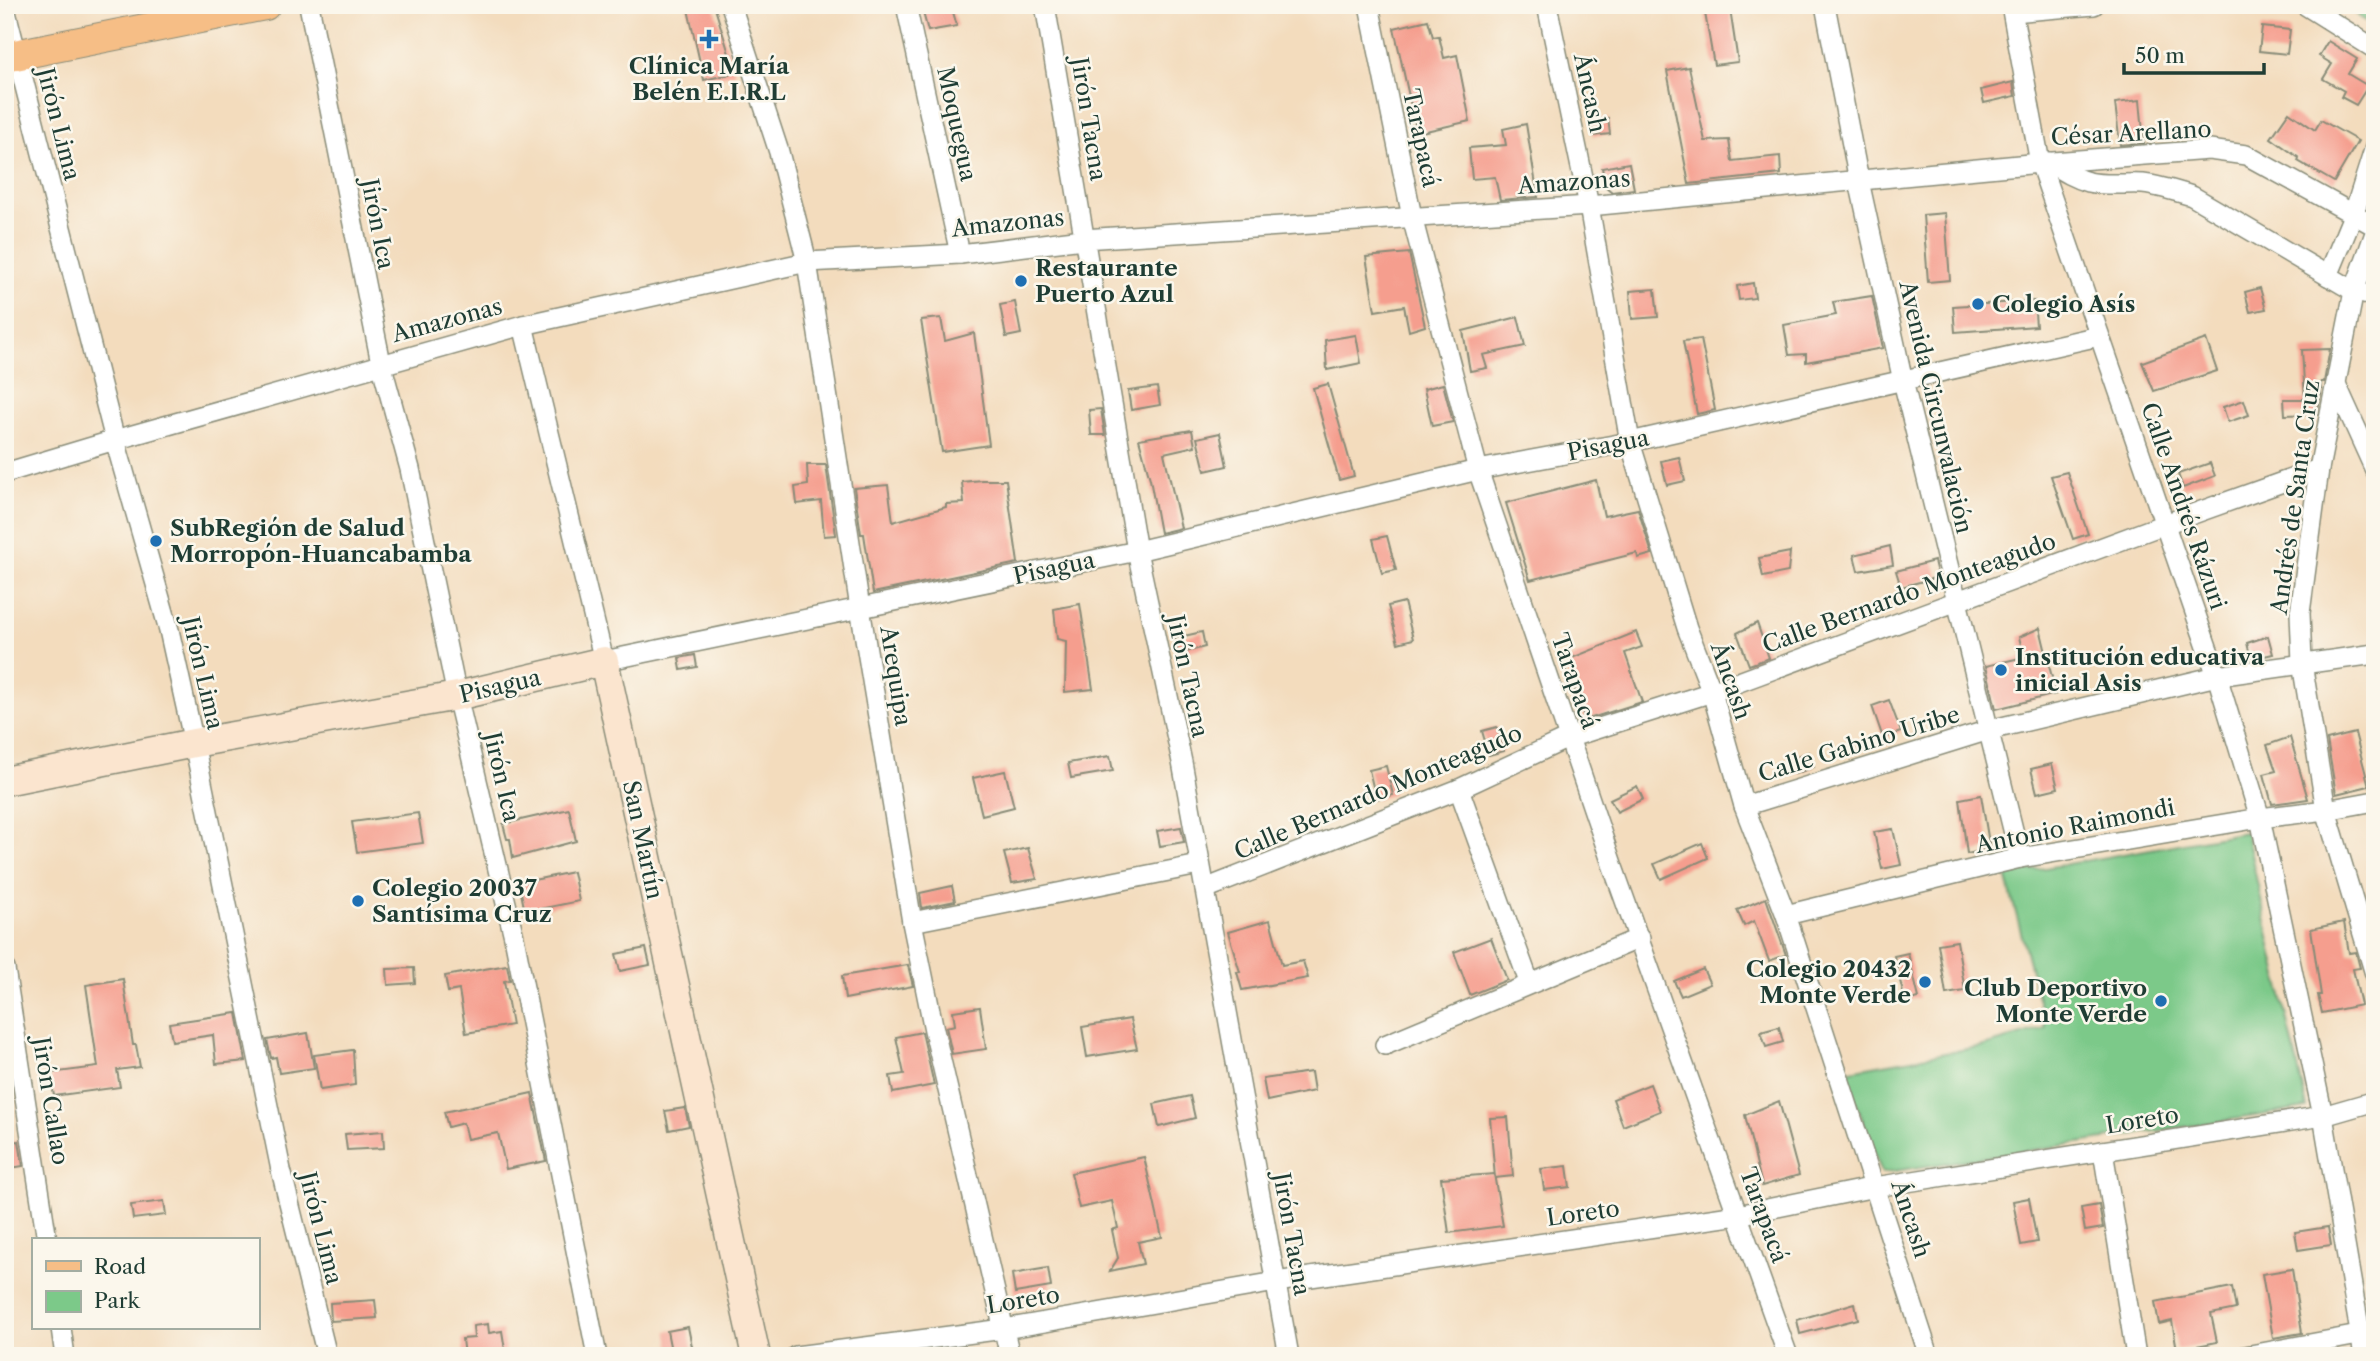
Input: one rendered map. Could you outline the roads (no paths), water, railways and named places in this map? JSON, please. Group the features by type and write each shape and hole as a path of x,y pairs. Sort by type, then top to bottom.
{"main road":[{"path":"10,49 181,5"},
{"path":"10,49 265,5"}],"street":[{"name":"Jirón Ica","path":"309,5 382,363 410,469 457,696 514,937 597,1356"},
{"name":"Arequipa","path":"731,5 779,152 807,262 912,922 934,1030 1010,1356"},
{"name":"Moquegua","path":"906,5 960,254"},
{"name":"Jirón Tacna","path":"1045,5 1137,551 1182,762 1289,1356"},
{"name":"Tarapacá","path":"1369,5 1412,217 1478,470 1568,738 1788,1356"},
{"name":"Áncash","path":"1548,5 1589,206 1630,442 1687,628 1712,692 1744,806 1786,915 1929,1356"},
{"name":"Avenida Circunvalación","path":"1825,5 1859,181 1903,381 2020,858"},
{"path":"2012,8 2094,5"},
{"path":"2305,5 2375,48"},
{"name":"Jirón Lima","path":"5,8 10,49 169,631 281,1170 327,1356"},
{"name":"Calle Andrés Rázuri","path":"2012,8 2044,162 2099,336 2217,676 2260,818 2368,1333 2364,1356"},
{"path":"2328,276 2354,213 2375,147"},
{"name":"César Arellano","path":"2044,162 2209,150 2246,155 2375,226"},
{"name":"Amazonas","path":"5,473 382,363 523,325 807,262 960,254 1083,239 1589,206 2044,162"},
{"path":"2044,162 2089,182 2112,185 2142,184 2168,188 2192,196 2328,276 2354,290 2375,297"},
{"name":"Andrés de Santa Cruz","path":"2375,233 2354,290 2319,468 2300,613 2302,663 2326,810 2375,974"},
{"name":"San Martín","path":"523,325 604,661 756,1356"},
{"name":"Pisagua","path":"5,781 194,743 457,696 604,661 1137,551 1478,470 1630,442 2099,336"},
{"path":"2336,384 2375,470"},
{"name":"Calle Bernardo Monteagudo","path":"1205,890 1459,789 1568,738 1712,692 2319,468"},
{"name":"Calle Gabino Uribe","path":"1744,806 1989,730 2217,676 2375,654"},
{"path":"1459,789 1529,982"},
{"name":"Antonio Raimondi","path":"1786,915 2020,858 2375,801"},
{"path":"912,922 1199,865"},
{"path":"1385,1045 1529,982 1640,938"},
{"name":"Jirón Callao","path":"5,969 47,1238"},
{"name":"Loreto","path":"796,1356 1004,1329 1276,1282 1738,1215 1875,1187 2323,1116 2375,1101"},
{"path":"2103,1151 2136,1356"},
{"path":"61,1330 65,1356"},
{"path":"2245,1356 2368,1333"}],"place":[{"name":"Clínica María Belén E.I.R.L","path":"709,39"},
{"name":"Restaurante Puerto Azul","path":"1021,281"},
{"name":"Colegio Asís","path":"1978,304"},
{"name":"SubRegión de Salud Morropón-Huancabamba","path":"156,541"},
{"name":"Institución educativa inicial Asis","path":"2001,670"},
{"name":"Colegio 20037 Santísima Cruz","path":"358,901"},
{"name":"Colegio 20432 Monte Verde","path":"1925,982"},
{"name":"Club Deportivo Monte Verde","path":"2161,1001"}]}
